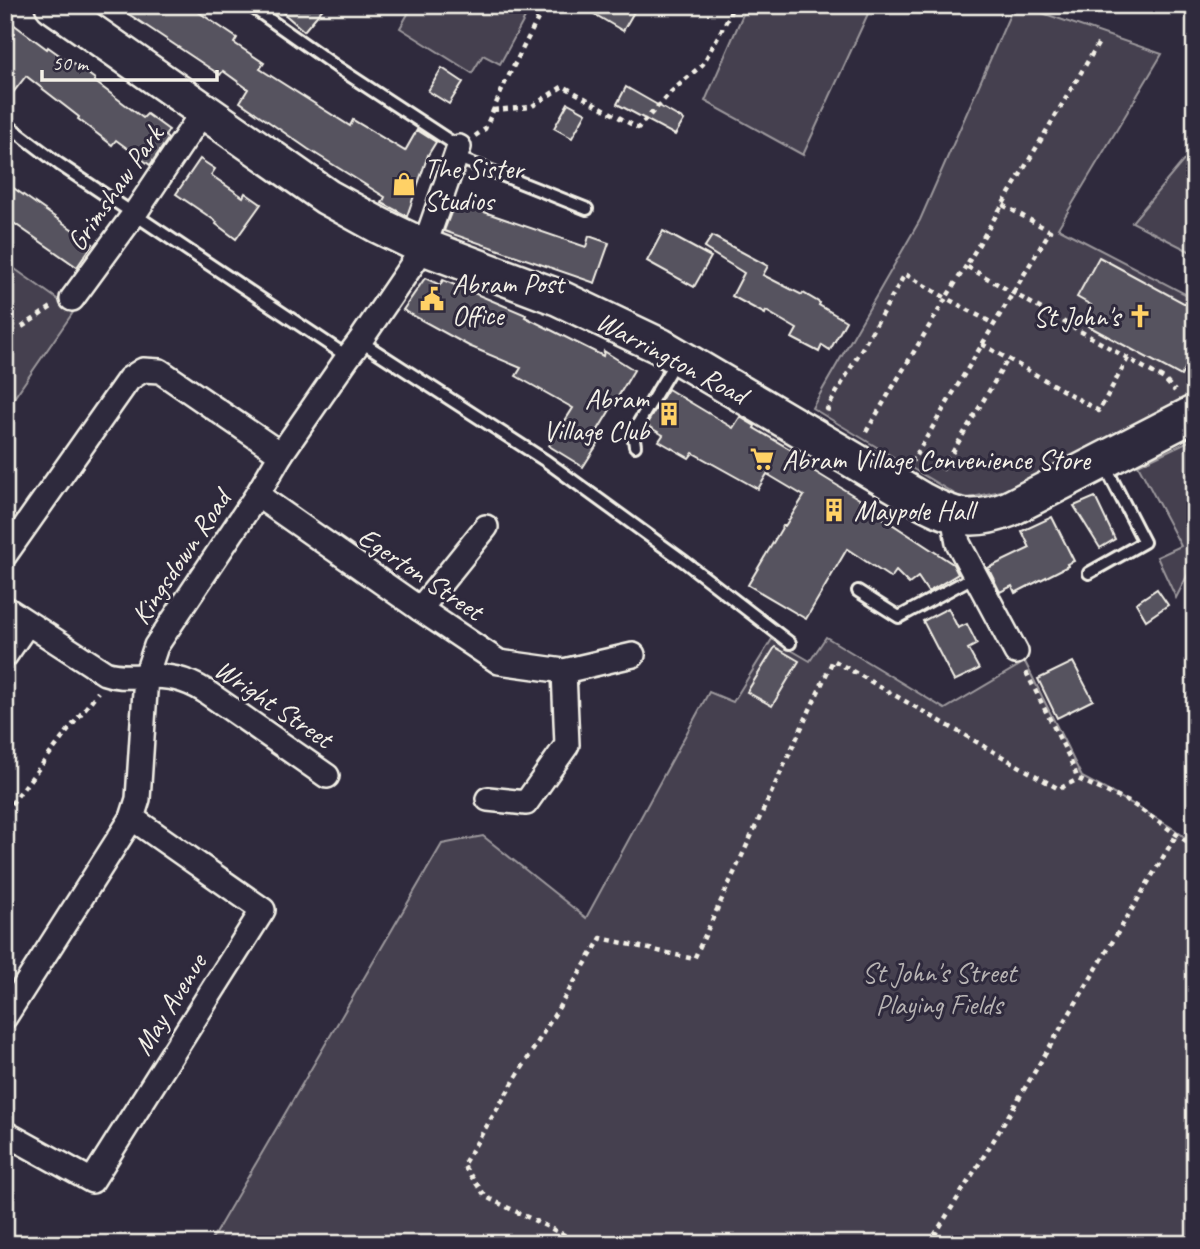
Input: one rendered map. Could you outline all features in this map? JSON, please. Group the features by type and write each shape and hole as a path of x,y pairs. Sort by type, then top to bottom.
{"main road":[{"name":"Warrington Road","path":"54,5 327,197 424,247 557,297 660,345 921,500 956,516 976,518 996,514 1025,501 1103,461 1187,404"}],"street":[{"name":"Grimshaw Park","path":"72,299 135,213 204,110"},
{"name":"Kingsdown Road","path":"5,1017 132,818 138,799 145,676 156,646 257,495 281,454 424,247 457,152"},
{"path":"5,555 129,379 143,370 160,371 281,454"},
{"name":"Egerton Street","path":"257,495 419,610 499,662 564,671 632,655"},
{"path":"956,516 954,526 958,543 1016,652"},
{"path":"419,610 486,527"},
{"path":"5,608 112,675"},
{"path":"5,656 27,624"},
{"path":"488,799 526,803 567,745 564,671"},
{"name":"Wright Street","path":"112,675 179,678 190,682 327,776"},
{"name":"May Avenue","path":"5,1133 92,1181 263,911 132,818"}],"lane":[{"path":"249,5 457,152 587,209"},
{"path":"5,124 59,164 135,213 354,349 546,461 685,562 790,643"},
{"path":"635,446 633,432 679,357"},
{"path":"1089,573 1144,542 1103,461"},
{"path":"858,591 899,617 975,576"}],"path":[{"path":"457,152 485,129 545,5"},
{"path":"493,110 531,107 563,86 638,128 671,92 703,64 733,5"},
{"path":"856,426 866,432 1098,44"},
{"path":"902,453 913,460 1050,231 1003,205"},
{"path":"966,266 1164,379 1187,404"},
{"path":"837,414 827,408 905,274 994,324"},
{"path":"22,327 54,304 72,299"},
{"path":"982,344 1099,411 1128,358"},
{"path":"942,470 1008,359"},
{"path":"1016,652 1078,779 1131,803 1195,847"},
{"path":"583,1244 486,1197 463,1165 601,939 694,959 832,660 1059,789 1078,779"},
{"path":"5,812 112,675"},
{"path":"929,1244 1177,834"}],"green space":[{"path":"413,5 532,5 500,64 483,55 472,73 400,28"},
{"path":"747,5 872,5 803,155 705,101"},
{"path":"1014,5 1162,54 1058,228 1195,299 1195,395 1011,489 963,499 812,408 920,220"},
{"path":"1195,147 1195,254 1132,222"},
{"path":"5,262 74,311 5,411"},
{"path":"1195,438 1195,560 1176,598 1157,557 1181,546 1138,465"},
{"name":"St John's Street Playing Fields","path":"826,637 945,709 1025,662 1082,777 1131,803 1195,845 1195,1244 209,1244 442,844 483,836 586,918 709,692 733,702 772,639 810,661"}],"building":[{"path":"115,5 188,5 237,38 234,43 264,63 260,69 350,126 353,120 405,151 417,130 436,142 428,155 407,216 382,203 385,197 240,102 248,89 223,71 220,75"},
{"path":"274,5 326,5 304,31"},
{"path":"579,5 638,5 623,31"},
{"path":"5,18 47,49 48,47 73,63 143,118 147,114 169,130 165,136 168,139 150,165 116,140 112,145 26,76 5,103"},
{"path":"442,68 463,82 449,104 428,91"},
{"path":"626,87 684,120 675,135 617,104"},
{"path":"568,103 586,113 572,138 554,128"},
{"path":"200,159 215,169 211,175 243,197 245,193 261,204 236,239 216,224 217,222 176,194"},
{"path":"5,182 93,244 77,267 5,217"},
{"path":"455,202 586,247 589,236 609,243 595,283 444,231"},
{"path":"663,231 711,257 694,287 647,261"},
{"path":"712,236 768,266 763,275 802,295 803,293 846,321 830,350 822,345 819,352 792,338 797,329 732,296 744,273 704,248"},
{"name":"St John's","path":"1099,257 1195,309 1195,351 1181,376 1081,322 1091,305 1077,297"},
{"path":"425,278 440,285 443,280 526,315 525,317 603,356 604,351 634,370 598,430 604,434 583,467 549,446 573,408 516,376 521,368 469,346 403,310"},
{"path":"668,389 733,428 740,417 815,464 812,470 874,508 872,511 953,564 958,574 928,592 918,577 909,584 896,571 891,578 847,549 806,619 748,585 804,496 767,474 758,489 693,453 689,458 659,441 663,435 646,425"},
{"path":"1095,497 1115,539 1100,548 1074,506"},
{"path":"1052,517 1074,561 1015,593 1012,586 1000,592 988,568 1030,548 1022,531"},
{"path":"1157,589 1168,605 1146,620 1136,603"},
{"path":"948,608 958,628 967,624 977,644 968,649 979,669 954,681 923,621"},
{"path":"775,647 799,661 772,706 747,692"},
{"path":"1073,662 1093,700 1057,718 1038,679"}],"place":[{"name":"The Sister Studios","path":"404,184"},
{"name":"Abram Post Office","path":"432,299"},
{"name":"St John's","path":"1140,316"},
{"name":"Abram Village Club","path":"669,414"},
{"name":"Abram Village Convenience Store","path":"762,459"},
{"name":"Maypole Hall","path":"834,510"}]}
